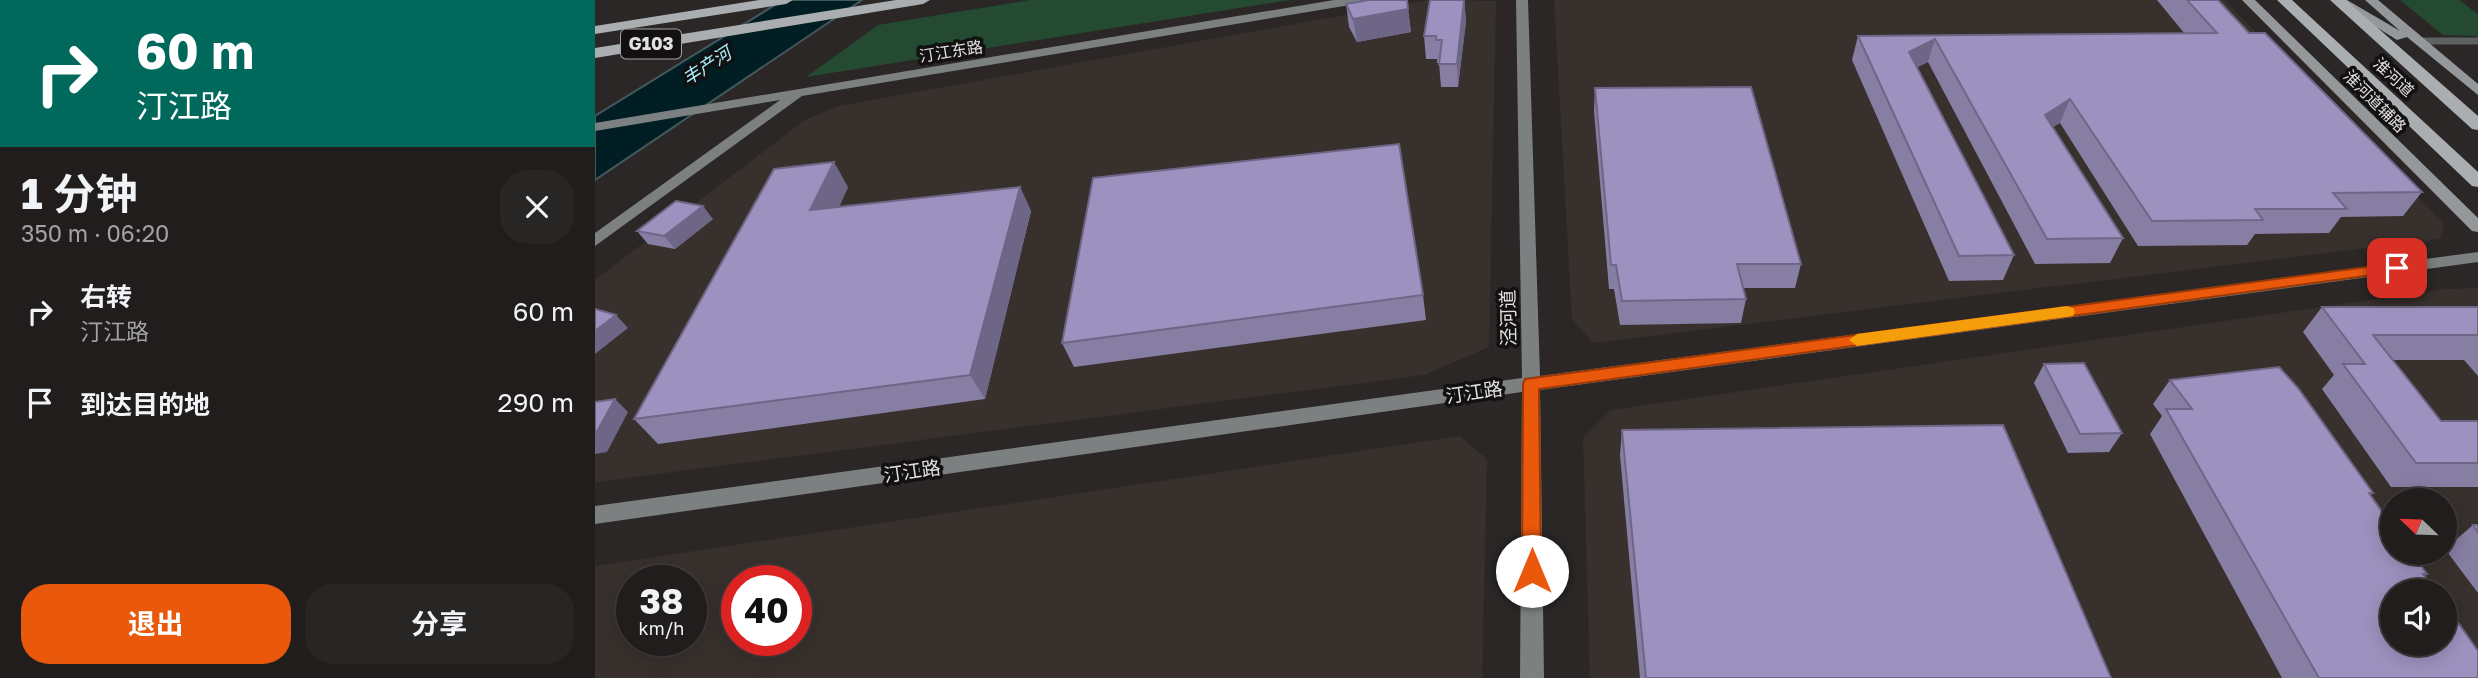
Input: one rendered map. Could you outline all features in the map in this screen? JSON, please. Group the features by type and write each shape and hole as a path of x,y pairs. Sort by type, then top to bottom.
{"highway":[{"name":"G103","path":"595,30 786,0"},
{"name":"G103","path":"595,53 923,0"},
{"name":"淮河道","path":"2284,0 2478,182"},
{"name":"淮河道","path":"2338,0 2478,125"}],"main road":[{"name":"淮河道辅路","path":"2248,0 2478,227"},
{"path":"2338,0 2443,63"},
{"path":"2371,0 2478,91"}],"street":[{"name":"汀江东路","path":"595,240 798,93 1356,0"},
{"name":"泾河道","path":"1522,0 1531,384 1532,678"},
{"path":"595,127 798,93"},
{"name":"汀江路","path":"595,515 1531,384 2478,257"}],"lane":[{"path":"2419,41 2478,41"}],"shaded area":[{"path":"1428,0 1496,1 1489,347 1424,375 595,482 595,280 805,120 838,106"},
{"path":"1554,0 2224,0 2444,223 2440,239 1593,343 1572,319"},
{"path":"2478,288 2478,678 1590,678 1583,438 1611,410 2445,289"},
{"path":"1460,436 1487,459 1482,678 595,678 595,566"}],"green space":[{"path":"1030,0 1290,0 806,77 878,25"},
{"path":"2400,0 2459,0 2478,14 2478,36 2443,35"}],"water":[{"name":"丰产河","path":"783,0 862,0 595,180 595,116"}],"building":[{"path":"1369,0 1407,0 1408,9 1353,19 1346,4"},
{"path":"1430,0 1464,0 1457,64 1439,64 1442,40 1436,40 1436,36 1424,36"},
{"path":"2187,0 2218,0 2249,33 2265,33 2422,192 2333,193 2347,209 2255,209 2263,220 2152,221 2070,99 2045,115 2123,238 2047,239 1935,39 1909,52 2014,255 1959,256 1858,36 2217,33"},
{"path":"1751,87 1801,264 1737,264 1746,299 1622,301 1616,265 1611,265 1595,88"},
{"path":"1399,144 1423,295 1062,343 1093,178"},
{"path":"834,162 810,210 1020,187 970,375 634,419 774,169"},
{"path":"676,201 703,206 664,236 637,231"},
{"path":"2322,307 2478,307 2478,335 2373,335 2441,421 2478,421 2478,463 2416,463 2343,364 2365,364"},
{"path":"595,309 616,315 595,331"},
{"path":"2084,363 2122,433 2080,434 2044,364"},
{"path":"2279,367 2298,388 2373,493 2369,493 2380,509 2380,565 2421,565 2427,574 2423,574 2427,579 2380,579 2380,656 2457,656 2457,621 2478,651 2478,678 2319,678 2166,409 2192,409 2170,380"},
{"path":"615,399 595,435 595,402"},
{"path":"2003,425 2111,678 1646,678 1622,430"}],"slow traffic":[{"path":"1857,340 2067,312"}],"route":[{"path":"1532,571 1531,384 2397,268"}]}
